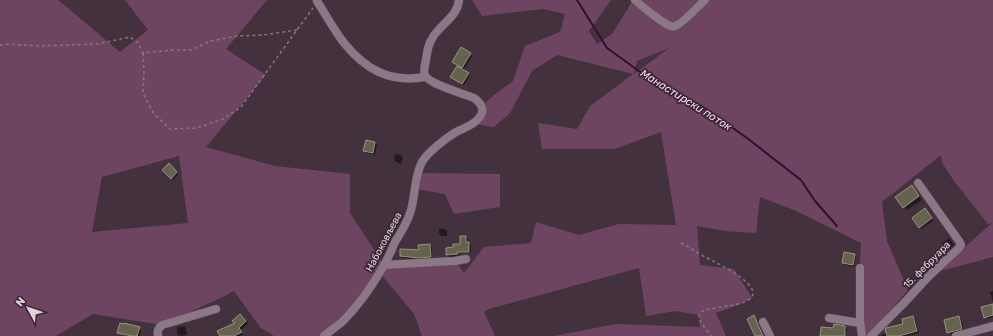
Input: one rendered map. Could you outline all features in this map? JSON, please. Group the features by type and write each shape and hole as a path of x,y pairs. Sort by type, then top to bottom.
{"street":[{"path":"317,1 344,42 362,62 374,70 388,76 415,79 425,77 424,71 430,42 439,29 454,13 459,0"},
{"path":"635,0 641,6 670,26 677,25 705,0"},
{"name":"Набоковљева","path":"324,336 343,321 354,308 367,292 384,265 407,222 412,209 419,169 422,162 439,144 480,118 482,106 479,101 438,85 425,77"},
{"name":"15. фебруара","path":"871,336 961,245 918,183"},
{"path":"384,265 466,259"},
{"path":"860,268 860,322 862,336"},
{"path":"158,336 157,331 162,325 216,309"},
{"path":"829,318 860,322"},
{"path":"763,322 770,336"},
{"path":"956,336 993,326"}],"path":[{"path":"0,45 8,44 39,46 97,44 130,37 138,43 143,53 143,93 154,114 170,129 196,128 221,120 241,107 317,1"},
{"path":"143,53 191,50 211,41 237,36 263,35 297,30"},
{"path":"681,243 732,271 752,290 752,296 744,302 708,309 700,313 699,321 707,329 711,336"}],"shaded area":[{"path":"0,0 58,0 120,52 148,30 125,0 267,0 226,49 266,75 206,147 275,166 350,174 350,213 384,265 455,261 464,273 484,247 531,243 536,222 579,235 619,224 676,225 661,132 615,149 542,149 538,123 577,129 590,106 633,74 557,55 532,71 510,113 494,127 472,124 482,106 513,81 525,46 560,32 565,14 543,9 482,16 472,0 611,0 589,31 597,44 612,34 633,0 993,0 993,257 937,272 992,223 988,224 954,181 942,163 941,155 882,202 887,241 908,290 868,336 865,336 859,283 861,243 794,210 760,197 756,233 725,231 697,226 700,265 734,269 752,298 716,313 726,336 554,336 616,324 700,327 699,315 675,311 646,316 639,268 489,309 484,312 495,336 422,336 414,314 380,273 367,292 324,336 274,336 261,328 234,291 162,325 93,314 56,336 0,336","holes":["669,48 634,74 637,61","179,156 188,223 92,232 102,177"]},
{"path":"419,173 500,174 500,207 454,214 445,194 416,189"}],"building":[{"path":"461,47 471,53 462,68 452,62"},
{"path":"457,66 469,73 462,84 450,77"},
{"path":"366,140 375,142 373,153 363,151"},
{"path":"169,163 177,172 171,179 162,170"},
{"path":"912,185 919,196 903,208 895,197"},
{"path":"925,208 932,218 919,228 912,218"},
{"path":"460,236 466,236 466,242 469,242 469,252 457,252 458,254 446,255 446,248 453,247 453,244 460,244"},
{"path":"430,244 431,257 419,258 400,256 400,249 419,250 418,245"},
{"path":"844,252 855,254 853,265 842,263"},
{"path":"993,304 993,315 984,318 981,307"},
{"path":"240,314 246,321 239,328 242,332 234,336 220,336 217,331 235,323 232,321"},
{"path":"754,315 763,336 755,336 747,319"},
{"path":"913,316 917,331 899,336 887,336 885,330 886,328 903,324 902,319"},
{"path":"959,316 962,329 947,333 944,320"},
{"path":"120,323 140,327 137,336 117,333"},
{"path":"834,324 845,326 845,336 820,336 821,327 833,328"}],"waterway":[{"name":"Манастирски поток","path":"577,0 607,48 650,79 703,107 747,138 801,180 815,201 837,226"}]}
